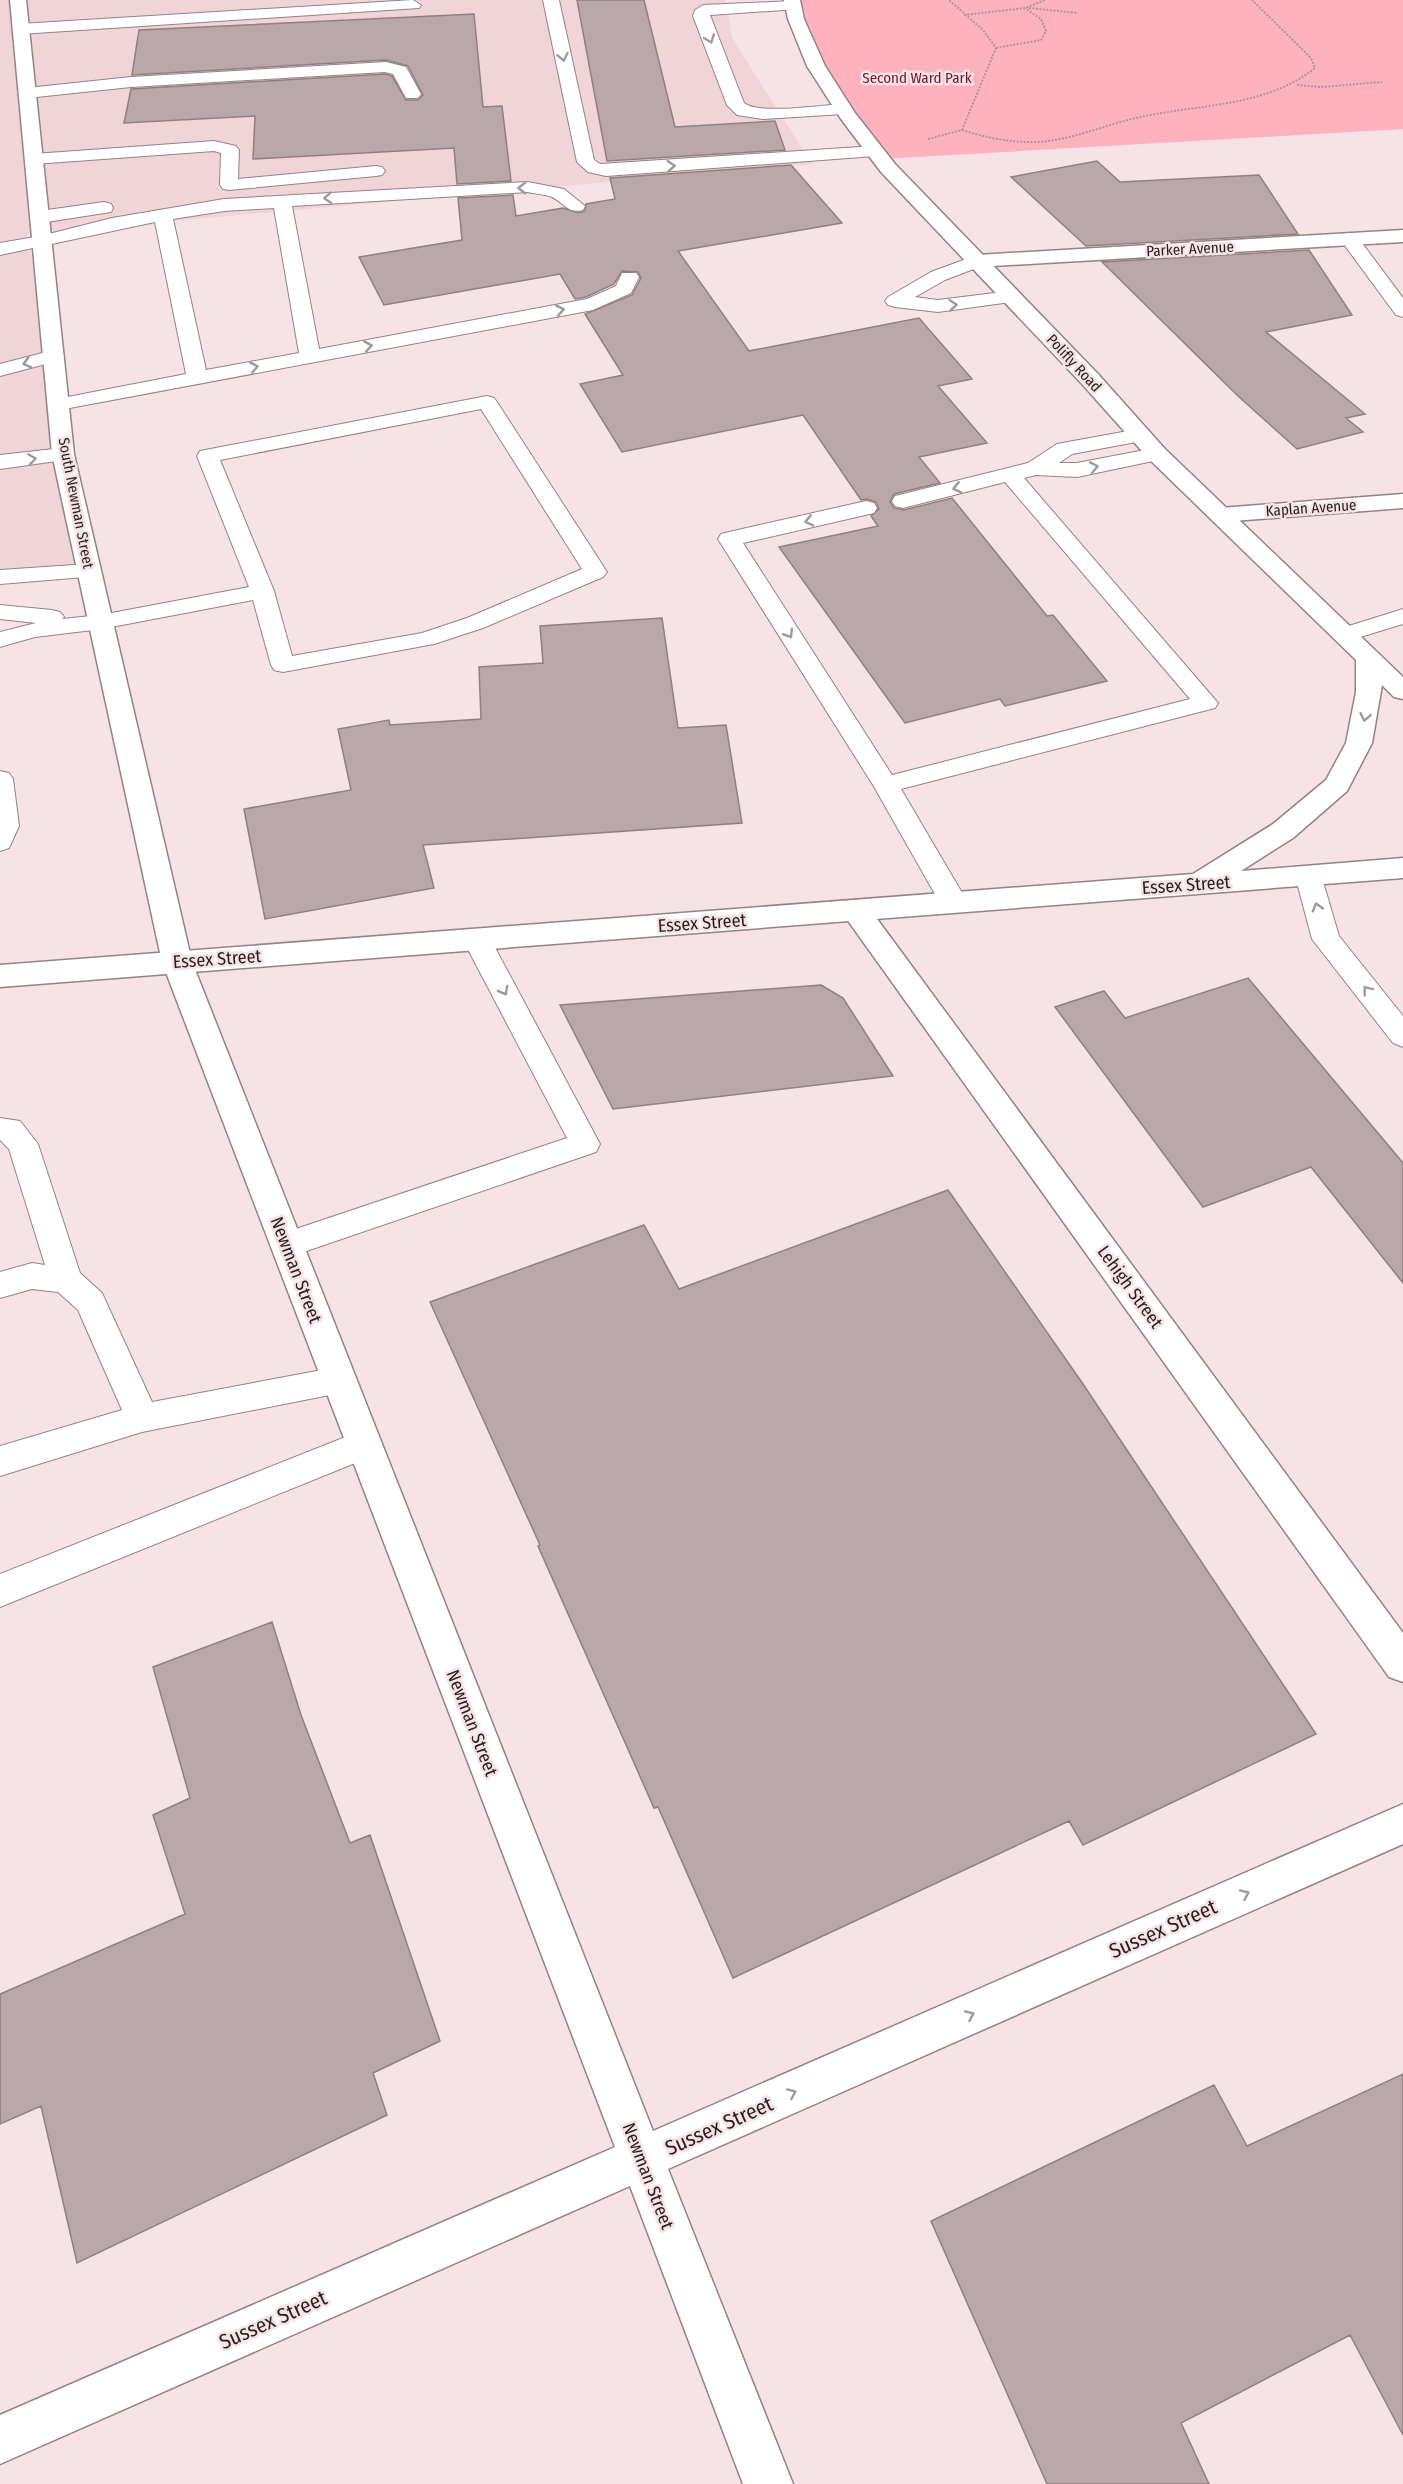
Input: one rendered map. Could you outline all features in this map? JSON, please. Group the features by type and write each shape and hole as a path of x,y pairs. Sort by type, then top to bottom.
{"street":[{"name":"Polifly Road","path":"792,3 796,19 816,66 843,109 875,151 1157,454 1403,691"},
{"name":"South Newman Street","path":"15,23 27,93 63,454 177,962"},
{"name":"Parker Avenue","path":"977,261 1403,236"},
{"name":"Kaplan Avenue","path":"1220,515 1403,501"},
{"path":"1194,884 1233,863 1283,831 1337,785 1359,743 1369,692 1369,659"},
{"name":"Essex Street","path":"0,976 1403,868"},
{"name":"Lehigh Street","path":"856,911 1403,1664"},
{"name":"Newman Street","path":"177,962 768,2484"},
{"name":"Sussex Street","path":"0,2440 1403,1824"}],"lane":[{"path":"551,0 586,162 594,168 606,171 875,151"},
{"path":"792,3 703,10 701,16 736,105 743,111 763,114 843,109"},
{"path":"15,23 413,5"},
{"path":"27,93 131,82 386,67 400,71 412,94"},
{"path":"34,159 214,146 230,150 229,185"},
{"path":"40,218 204,194 229,185 376,171"},
{"path":"0,249 42,242 112,224 224,205 528,187 558,193 576,206"},
{"path":"282,201 310,356"},
{"path":"164,215 197,378"},
{"path":"1349,239 1403,311"},
{"path":"977,261 938,276 895,301 938,306 1011,297"},
{"path":"59,404 593,304 624,289 629,277"},
{"path":"0,370 54,356"},
{"path":"487,402 595,572 475,622 426,639 283,664 262,591 208,456 487,402"},
{"path":"903,501 1036,468 1065,449 1139,435"},
{"path":"0,462 63,454"},
{"path":"1036,468 1077,470 1157,454"},
{"path":"886,785 1206,704 1011,476"},
{"path":"866,508 729,539 886,785 954,903"},
{"path":"0,577 89,571"},
{"path":"0,640 33,630 101,622 262,591"},
{"path":"0,612 101,622"},
{"path":"1344,635 1403,616"},
{"path":"0,779 2,829"},
{"path":"1308,875 1326,939 1403,1036"},
{"path":"286,1245 585,1144 477,940"},
{"path":"0,1129 9,1130 23,1144 66,1280 91,1302 142,1418"},
{"path":"0,1286 32,1276 66,1280"},
{"path":"0,1461 142,1418 338,1381"},
{"path":"0,1591 363,1445"}],"path":[{"path":"949,0 983,30 996,48"},
{"path":"1025,8 1045,0"},
{"path":"928,139 962,130 983,138 1035,143 1050,141 1150,114 1264,95 1305,80 1315,68 1311,58 1252,0"},
{"path":"964,15 1025,8 1078,13"},
{"path":"996,48 1041,40 1046,31 1041,20 1025,8"},
{"path":"962,130 996,48"},
{"path":"1296,84 1321,87 1382,82"}],"shaded area":[{"path":"0,0 726,0 732,38 812,164 27,234 99,565 0,571"}],"green space":[{"name":"Second Ward Park","path":"792,0 1403,0 1403,129 881,159 847,115"}],"building":[{"path":"577,0 644,0 675,127 775,121 785,150 607,161"},
{"path":"474,14 483,107 502,106 511,181 457,184 454,148 253,159 255,116 124,123 131,89 385,74 392,76 406,100 418,100 423,95 408,66 386,60 132,75 139,30"},
{"path":"1097,161 1120,182 1259,175 1298,234 1086,246 1011,177"},
{"path":"791,165 842,223 678,251 749,351 919,318 972,379 938,386 987,443 919,457 940,483 894,494 890,502 894,508 904,510 952,498 1047,616 1053,615 1107,681 1005,706 1000,699 905,723 779,547 878,526 871,516 879,509 876,502 861,500 803,415 622,452 580,384 623,375 585,314 632,295 641,278 638,272 622,271 614,284 586,297 575,299 560,274 384,305 359,257 462,240 458,198 513,195 516,216 563,208 578,213 585,211 586,204 615,199 610,178"},
{"path":"1309,250 1352,315 1266,332 1365,414 1346,418 1363,432 1297,449 1238,396 1102,262"},
{"path":"662,618 678,728 726,725 742,823 423,845 434,888 265,919 244,809 351,790 338,729 389,720 390,725 481,719 479,667 543,663 540,626"},
{"path":"1248,978 1403,1163 1403,1283 1311,1167 1203,1207 1055,1007 1104,991 1125,1018"},
{"path":"821,985 843,998 893,1076 613,1109 560,1005"},
{"path":"948,1190 1083,1384 1316,1734 1083,1845 1069,1821 733,1978 658,1807 654,1808 538,1546 540,1545 430,1302 644,1225 679,1289"},
{"path":"272,1622 301,1715 350,1843 370,1835 440,2041 373,2073 387,2115 77,2263 41,2106 0,2124 0,1994 185,1914 153,1815 190,1798 153,1667"},
{"path":"1403,2074 1403,2435 1350,2335 1181,2423 1209,2484 1047,2484 931,2221 1214,2085 1247,2146"}]}
